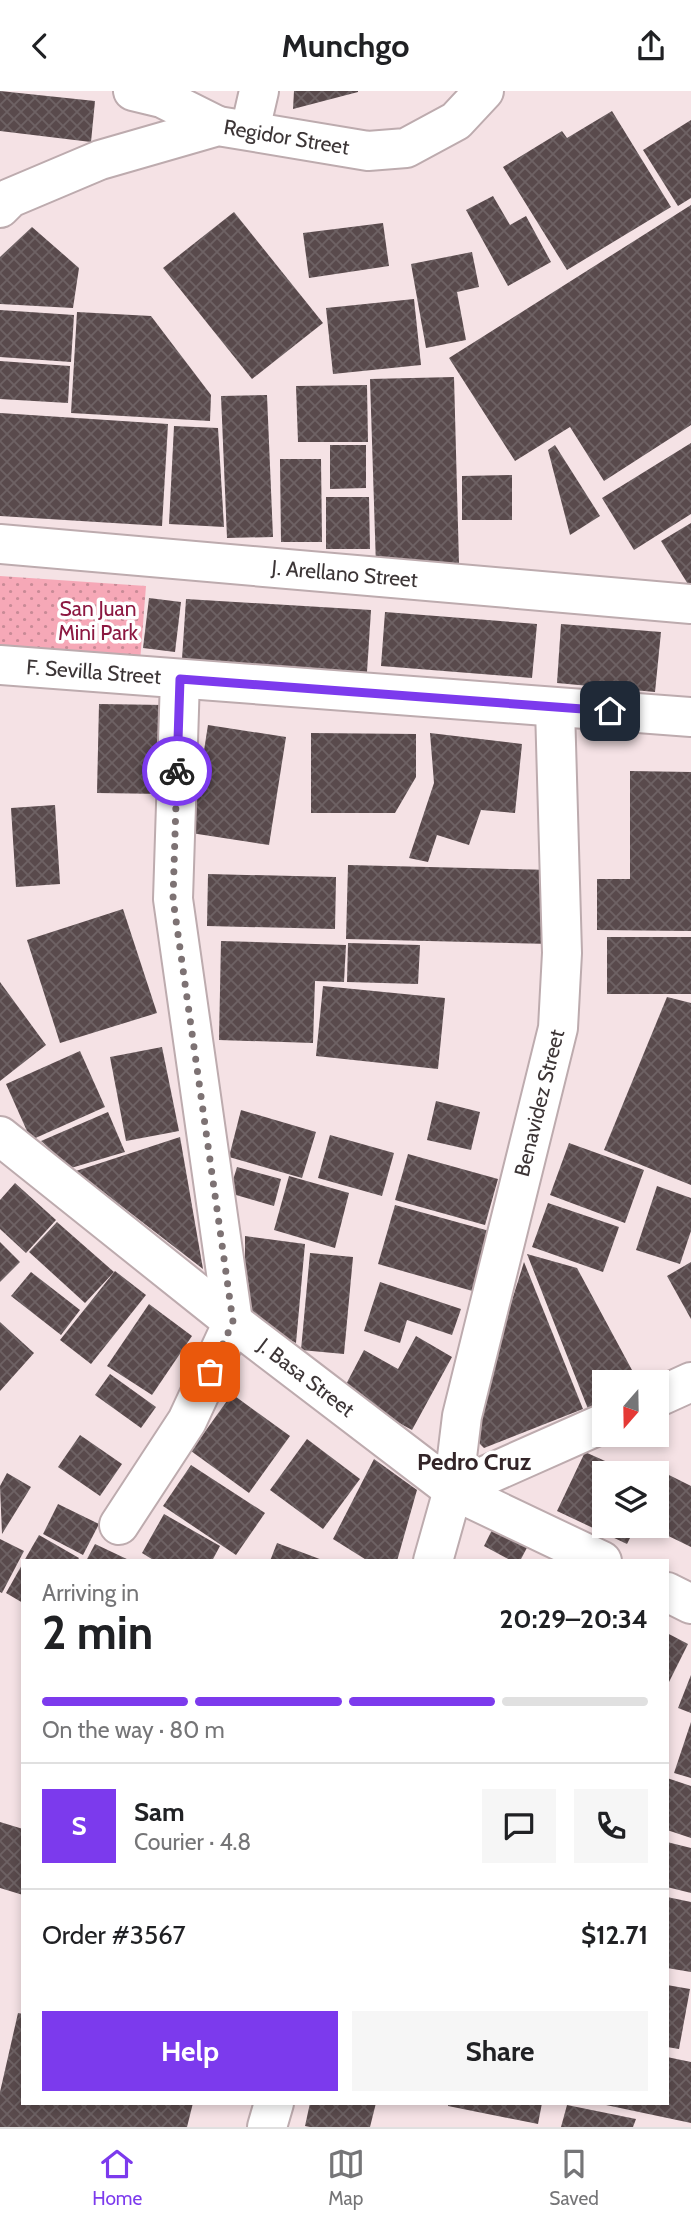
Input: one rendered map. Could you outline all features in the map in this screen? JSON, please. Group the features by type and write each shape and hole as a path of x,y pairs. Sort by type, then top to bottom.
{"street":[{"path":"133,91 162,98 234,128 259,91"},
{"name":"Regidor Street","path":"0,208 10,198 100,160 234,128 368,151 406,148 456,121 484,91"},
{"name":"J. Arellano Street","path":"0,544 691,604"},
{"name":"F. Sevilla Street","path":"0,665 691,717"},
{"path":"119,1525 187,1422 233,1322 173,899 180,679"},
{"name":"Benavidez Street","path":"434,1559 453,1490 462,1416 558,1028 562,953 555,708"},
{"name":"J. Basa Street","path":"4,1148 453,1490 598,1559"},
{"path":"669,1392 691,1381"},
{"path":"453,1490 592,1428"},
{"path":"669,1593 691,1604"},
{"path":"267,2127 273,2105"}],"green space":[{"name":"San Juan Mini Park","path":"0,576 146,586 140,662 0,651"}],"building":[{"path":"0,91 95,101 91,142 0,131"},
{"path":"294,91 358,91 358,92 293,109"},
{"path":"612,111 671,207 567,270 503,167 562,131 567,138"},
{"path":"691,120 691,198 678,206 643,150"},
{"path":"493,196 510,225 526,216 551,262 508,286 466,210"},
{"path":"691,205 691,425 604,481 570,427 515,461 449,358"},
{"path":"234,212 323,323 252,379 163,268"},
{"path":"383,223 389,266 309,278 303,233"},
{"path":"32,227 79,268 73,308 0,304 0,257"},
{"path":"472,252 479,287 457,292 466,340 426,348 411,264"},
{"path":"414,299 421,365 333,374 326,308"},
{"path":"0,310 74,315 71,362 0,357"},
{"path":"77,312 151,316 211,395 210,421 71,413"},
{"path":"0,361 70,366 68,403 0,399"},
{"path":"454,377 459,564 376,566 370,379"},
{"path":"367,385 368,442 298,442 296,386"},
{"path":"267,395 273,537 227,538 221,396"},
{"path":"0,413 168,424 162,526 0,516"},
{"path":"174,426 218,428 224,527 169,524"},
{"path":"691,443 691,514 634,550 602,498"},
{"path":"330,445 366,445 366,488 330,489"},
{"path":"555,445 600,516 570,535 548,450"},
{"path":"280,459 321,459 322,542 281,542"},
{"path":"512,475 512,520 462,520 462,476"},
{"path":"326,497 369,497 370,549 326,549"},
{"path":"691,523 691,589 661,541"},
{"path":"149,598 181,602 175,652 143,648"},
{"path":"186,599 371,610 367,672 182,659"},
{"path":"385,612 537,624 532,678 381,666"},
{"path":"561,624 661,632 655,692 557,683"},
{"path":"99,704 165,705 164,794 97,793"},
{"path":"208,725 286,737 269,845 191,833"},
{"path":"311,733 416,734 416,777 395,813 311,813"},
{"path":"430,733 522,744 515,813 481,810 469,845 437,835 428,862 409,858 434,783"},
{"path":"630,771 691,772 691,931 597,930 597,879 630,879"},
{"path":"55,805 60,884 16,887 11,808"},
{"path":"348,865 554,870 552,944 346,939"},
{"path":"208,874 336,877 335,929 207,926"},
{"path":"123,909 157,1013 60,1043 27,940"},
{"path":"607,937 691,937 691,994 607,994"},
{"path":"221,941 346,945 344,982 315,981 313,1043 219,1040"},
{"path":"348,943 420,945 418,984 347,982"},
{"path":"0,982 46,1045 0,1081"},
{"path":"323,986 445,998 438,1069 316,1056"},
{"path":"667,997 691,1003 691,1185 604,1150"},
{"path":"162,1047 179,1131 126,1141 110,1057"},
{"path":"80,1051 105,1107 31,1140 6,1084"},
{"path":"436,1101 480,1112 471,1150 427,1140"},
{"path":"241,1110 316,1132 302,1178 229,1157"},
{"path":"108,1112 125,1152 71,1168 41,1141"},
{"path":"330,1135 394,1153 382,1196 318,1178"},
{"path":"180,1137 203,1269 76,1171"},
{"path":"569,1143 644,1170 625,1223 550,1195"},
{"path":"408,1154 498,1179 485,1225 395,1200"},
{"path":"237,1167 281,1179 274,1206 229,1193"},
{"path":"289,1176 349,1193 335,1248 274,1230"},
{"path":"15,1183 56,1220 26,1253 0,1229 0,1200"},
{"path":"657,1186 691,1198 691,1231 680,1264 636,1250"},
{"path":"548,1203 619,1227 603,1272 532,1247"},
{"path":"395,1205 493,1232 476,1292 378,1264"},
{"path":"57,1222 114,1272 85,1303 29,1252"},
{"path":"245,1236 305,1244 296,1343 245,1317"},
{"path":"0,1242 20,1262 0,1282"},
{"path":"310,1253 353,1257 344,1354 301,1350"},
{"path":"527,1254 577,1268 632,1370 592,1370 592,1419"},
{"path":"524,1262 583,1409 484,1448 470,1434"},
{"path":"691,1262 691,1319 667,1276"},
{"path":"115,1271 146,1295 91,1364 60,1340"},
{"path":"31,1272 80,1310 61,1335 11,1296"},
{"path":"380,1282 461,1309 452,1335 407,1320 400,1343 364,1331"},
{"path":"149,1304 192,1336 152,1395 107,1366"},
{"path":"0,1322 34,1353 0,1391"},
{"path":"416,1336 452,1357 412,1430 342,1392 364,1350 398,1369"},
{"path":"110,1374 156,1407 141,1428 95,1395"},
{"path":"232,1394 290,1436 249,1493 191,1451"},
{"path":"80,1435 122,1464 100,1496 58,1467"},
{"path":"307,1439 360,1479 323,1529 270,1490"},
{"path":"585,1452 605,1461 592,1461 592,1528 557,1511"},
{"path":"374,1459 417,1490 398,1559 365,1559 333,1539"},
{"path":"191,1465 265,1513 236,1555 163,1506"},
{"path":"7,1473 31,1487 2,1534 0,1486"},
{"path":"669,1475 691,1486 691,1547 669,1536"},
{"path":"58,1504 99,1524 83,1555 43,1534"},
{"path":"164,1514 220,1546 213,1559 152,1559 142,1553"},
{"path":"496,1522 531,1540 521,1559 508,1559 484,1546"},
{"path":"39,1535 79,1558 78,1559 25,1559"},
{"path":"614,1538 630,1538 627,1544"},
{"path":"0,1539 24,1551 2,1593 0,1592"},
{"path":"277,1543 320,1559 271,1559"},
{"path":"95,1544 127,1559 87,1559"},
{"path":"21,1567 21,1602 6,1593"},
{"path":"669,1634 688,1644 669,1682"},
{"path":"691,1675 691,1713 678,1708"},
{"path":"691,1722 691,1778 674,1773"},
{"path":"669,1779 691,1786 691,1838 669,1831"},
{"path":"0,1822 21,1828 21,1894 0,1888"},
{"path":"669,1842 691,1848 691,1893 669,1888"},
{"path":"669,1897 691,1902 691,1972 669,1968"},
{"path":"669,1985 690,1989 679,2049 669,2047"},
{"path":"18,2013 21,2014 21,2105 192,2105 187,2127 0,2127 0,2092"},
{"path":"669,2057 691,2062 691,2123 606,2105 669,2105"},
{"path":"310,2105 376,2105 370,2127 305,2126"},
{"path":"448,2105 542,2105 538,2124"},
{"path":"567,2105 636,2119 633,2127 561,2127"}],"way so far":[{"path":"177,771 173,899 233,1322 210,1372"}],"district":[{"name":"Pedro Cruz","path":"474,1462"}],"route":[{"path":"177,771 180,679 610,711"}]}
